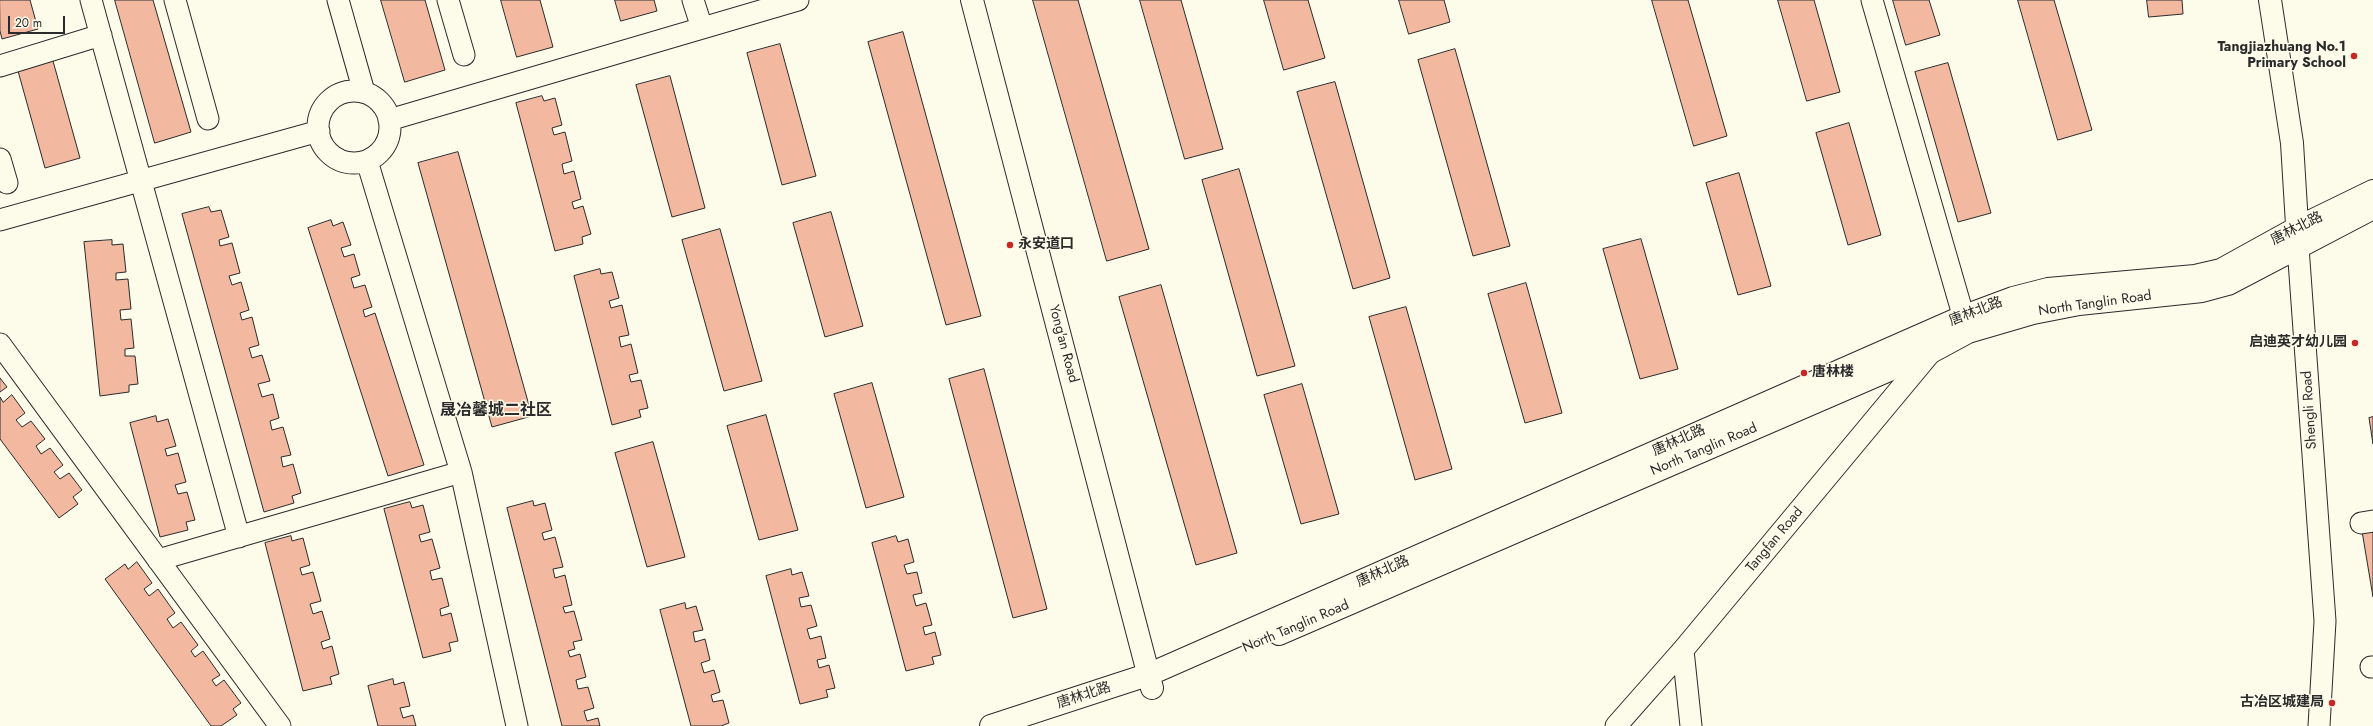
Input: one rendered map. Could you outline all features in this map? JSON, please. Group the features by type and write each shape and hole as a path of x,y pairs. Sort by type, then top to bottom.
{"main road":[{"name":"Yong'an Road","path":"972,0 1151,682"},
{"name":"Shengli Road","path":"2270,0 2292,143 2298,238"},
{"name":"唐林北路","path":"991,726 1151,682 1965,324 2013,298 2048,289 2195,276 2220,270 2298,238 2373,191"},
{"path":"2298,238 2373,208"},
{"name":"North Tanglin Road","path":"1041,726 1151,682 1931,352 1965,324"}],"street":[{"path":"91,0 239,537"},
{"path":"175,0 208,119"},
{"path":"338,0 364,92"},
{"path":"448,0 464,55"},
{"path":"693,0 702,28"},
{"path":"389,120 798,0"},
{"path":"1872,0 1965,324"},
{"path":"0,66 101,35"},
{"path":"353,91 364,92 381,103 389,120 388,140 376,156 367,161 346,162 336,158 322,141 319,131 324,108 331,99 353,91"},
{"path":"0,220 319,131"},
{"path":"0,159 7,183"},
{"path":"367,161 461,472 517,726"},
{"name":"Shengli Road","path":"2298,238 2325,621 2319,726"},
{"path":"0,344 280,726"},
{"name":"Tangfan Road","path":"1616,726 1683,650 1931,352"},
{"path":"158,560 461,472"},
{"path":"1683,650 1691,726"}],"building":[{"path":"0,0 30,0 38,29 2,39 0,31"},
{"path":"115,0 153,0 191,132 155,143"},
{"path":"381,0 425,0 445,70 405,82"},
{"path":"501,0 540,0 553,47 517,57"},
{"path":"615,0 654,0 657,11 621,21"},
{"path":"1033,0 1078,0 1149,249 1107,261"},
{"path":"1140,0 1181,0 1223,149 1185,159"},
{"path":"1264,0 1308,0 1325,58 1284,70"},
{"path":"1399,0 1444,0 1450,22 1409,34"},
{"path":"1652,0 1688,0 1727,136 1694,146"},
{"path":"1778,0 1814,0 1840,92 1807,101"},
{"path":"1893,0 1929,0 1940,35 1906,45"},
{"path":"2018,0 2054,0 2092,130 2058,140"},
{"path":"2147,0 2182,0 2183,14 2149,17"},
{"path":"903,32 981,316 946,325 868,42"},
{"path":"780,44 816,176 782,185 747,53"},
{"path":"1455,49 1510,246 1473,256 1418,60"},
{"path":"53,61 80,158 45,168 18,71"},
{"path":"1948,63 1991,213 1958,222 1915,72"},
{"path":"670,76 705,208 672,217 636,85"},
{"path":"1335,82 1390,278 1353,289 1297,92"},
{"path":"542,96 544,101 555,98 562,125 552,128 554,135 565,132 572,161 562,164 564,174 574,171 581,199 572,202 574,209 583,206 591,234 582,237 583,244 555,251 516,103"},
{"path":"1849,123 1881,235 1848,245 1816,133"},
{"path":"458,152 532,416 492,427 418,163"},
{"path":"1239,169 1295,366 1257,376 1202,180"},
{"path":"1739,173 1771,286 1738,295 1706,183"},
{"path":"209,207 211,212 221,210 229,237 219,240 220,246 232,243 240,273 229,276 232,285 241,282 249,310 240,313 242,320 252,317 259,345 249,348 252,358 262,355 270,381 258,384 262,397 273,394 279,418 270,421 272,430 283,427 291,455 281,457 283,467 293,464 301,493 292,496 294,503 264,512 182,214"},
{"path":"831,212 863,326 825,337 793,223"},
{"path":"331,220 333,226 343,222 351,245 341,248 344,257 354,254 360,275 351,278 354,288 365,285 372,307 363,310 365,317 375,313 424,465 388,476 308,228"},
{"path":"720,229 762,381 724,391 682,240"},
{"path":"1641,239 1678,369 1640,379 1603,249"},
{"path":"112,240 112,245 123,244 126,272 116,273 116,280 128,279 131,309 120,310 121,320 131,319 134,348 125,349 125,356 135,356 138,384 129,385 129,392 100,396 84,242"},
{"path":"600,269 601,274 612,272 619,298 609,301 611,308 622,305 629,335 619,337 621,347 631,344 638,373 629,375 631,382 641,380 648,408 639,410 641,417 612,425 574,276"},
{"path":"1526,283 1562,413 1525,423 1488,294"},
{"path":"1161,285 1237,553 1196,565 1119,297"},
{"path":"1406,307 1452,469 1415,480 1369,317"},
{"path":"984,369 1047,609 1013,618 949,379"},
{"path":"0,378 7,387 0,392"},
{"path":"872,383 904,497 866,508 834,394"},
{"path":"1302,384 1339,514 1301,524 1264,395"},
{"path":"12,395 25,413 16,420 22,427 31,421 45,439 36,446 41,454 50,448 63,465 54,472 60,479 69,473 82,490 73,497 78,504 59,518 0,439 0,397 3,402"},
{"path":"766,415 798,530 759,540 727,426"},
{"path":"156,416 157,422 168,419 176,446 165,449 167,456 178,453 186,482 175,485 178,494 187,492 195,520 186,522 188,530 160,537 130,423"},
{"path":"2373,417 2373,444 2369,418"},
{"path":"653,442 685,557 647,567 615,453"},
{"path":"533,501 534,506 545,503 552,530 542,533 544,540 555,537 563,567 553,569 555,578 565,575 572,605 563,607 565,613 574,611 582,640 573,642 575,649 568,651 570,657 580,654 586,677 576,680 578,689 588,687 594,708 584,711 587,721 598,718 600,726 562,726 507,508"},
{"path":"410,502 412,508 423,505 430,532 419,535 421,542 432,539 440,568 430,571 432,580 442,578 449,606 440,609 441,616 451,613 458,641 449,643 451,651 423,658 384,509"},
{"path":"2373,529 2373,597 2362,531"},
{"path":"291,536 292,541 303,538 310,565 300,568 302,575 313,572 321,601 310,604 313,614 322,611 330,639 321,642 323,649 332,646 339,674 330,677 332,684 303,691 265,543"},
{"path":"896,536 898,542 908,539 914,562 904,565 907,574 917,572 922,593 913,595 916,606 926,603 932,625 923,627 925,635 935,632 941,655 932,657 934,664 906,671 872,543"},
{"path":"137,562 152,583 144,589 149,596 158,589 175,613 167,619 173,628 181,622 198,645 191,651 195,657 203,651 220,675 212,680 216,686 224,680 241,703 233,709 237,715 221,726 211,726 105,579 125,564 128,569"},
{"path":"791,569 792,575 802,572 809,596 799,598 801,607 811,605 817,626 807,629 810,639 821,636 826,658 817,660 819,668 829,665 835,688 826,690 828,697 800,704 766,576"},
{"path":"685,603 686,609 696,606 703,630 693,632 695,642 705,639 710,660 701,663 704,673 714,670 720,692 711,695 713,702 723,700 729,723 721,726 691,726 660,610"},
{"path":"393,679 394,685 404,682 410,706 400,708 403,718 413,715 416,726 378,726 368,686"}],"place":[{"name":"Tangjiazhuang No.1 Primary School","path":"2354,56"},
{"name":"永安道口","path":"1010,245"},
{"name":"启迪英才幼儿园","path":"2355,343"},
{"name":"唐林楼","path":"1804,373"},
{"name":"古冶区城建局","path":"2332,703"}],"district":[{"name":"晟冶馨城二社区","path":"496,411"}]}
